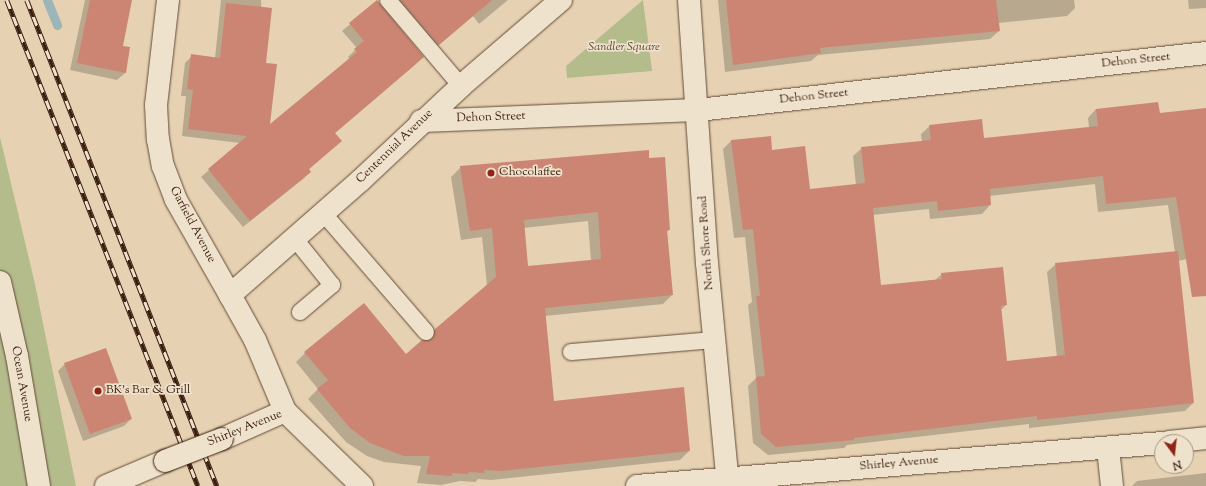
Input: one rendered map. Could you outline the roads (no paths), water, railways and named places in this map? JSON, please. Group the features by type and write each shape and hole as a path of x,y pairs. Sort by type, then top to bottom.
{"street":[{"name":"Garfield Avenue","path":"168,0 156,105 158,139 163,166 176,200 255,340 285,411"},
{"name":"Centennial Avenue","path":"230,296 324,214 421,121 561,0"},
{"name":"North Shore Road","path":"689,0 714,340 728,482"},
{"name":"Dehon Street","path":"421,121 698,110 1206,53"},
{"name":"Ocean Avenue","path":"0,282 17,356 38,486"},
{"name":"Shirley Avenue","path":"106,486 222,439 285,411 362,486"},
{"path":"1194,439 1206,438"},
{"name":"Shirley Avenue","path":"637,486 728,482 1154,444"},
{"path":"1108,448 1112,486"}],"lane":[{"path":"388,0 461,86"},
{"path":"324,214 426,332"},
{"path":"295,239 332,285 300,312"},
{"path":"571,352 714,340"}],"waterway":[{"path":"47,0 57,25"}],"railway":[{"path":"7,0 198,486"},
{"path":"27,0 217,486"}],"place":[{"name":"Chocolaffee","path":"491,173"},
{"name":"BK's Bar & Grill","path":"98,391"}],"park label":[{"name":"Sandler Square","path":"624,48"}]}
